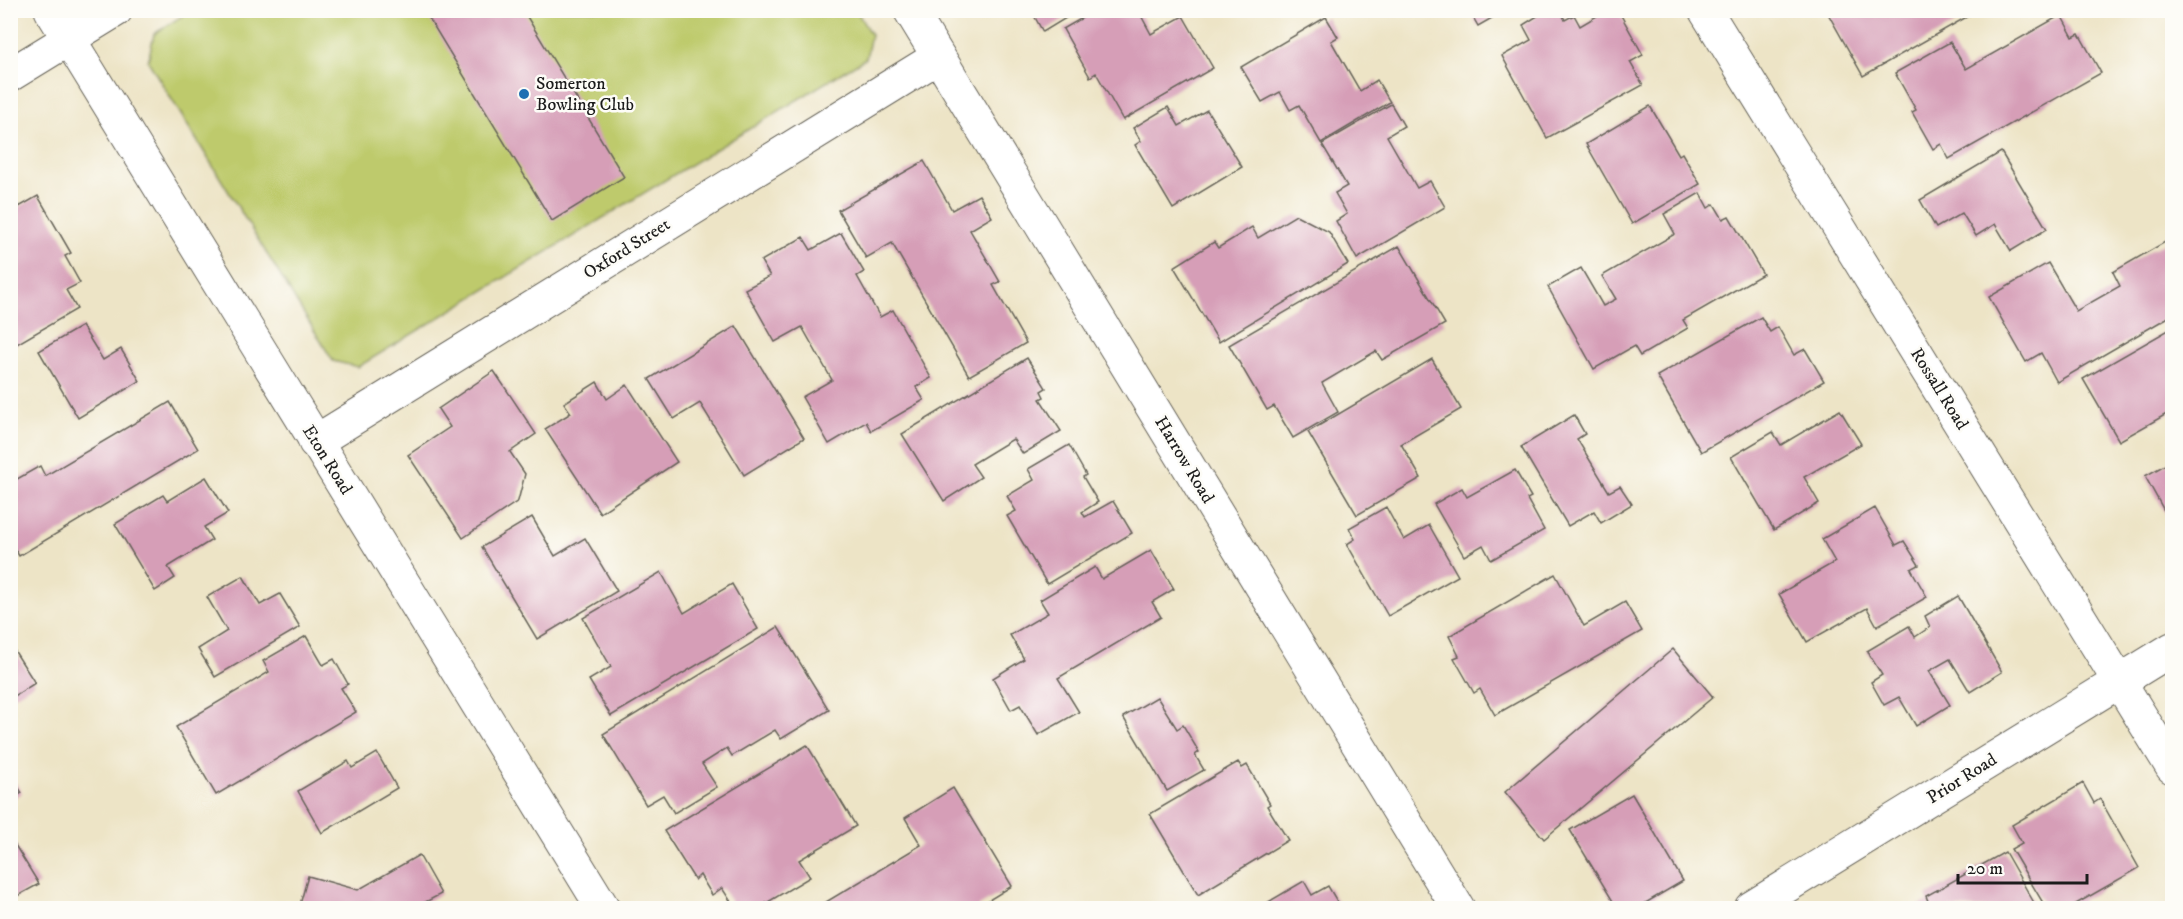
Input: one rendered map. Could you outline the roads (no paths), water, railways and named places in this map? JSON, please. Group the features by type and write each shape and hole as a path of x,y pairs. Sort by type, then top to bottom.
{"street":[{"name":"Eton Road","path":"51,10 603,909"},
{"path":"10,75 116,10"},
{"name":"Harrow Road","path":"910,10 1458,909"},
{"name":"Rossall Road","path":"1705,10 2172,767"},
{"name":"Oxford Street","path":"315,442 938,57"},
{"name":"Prior Road","path":"1751,909 2172,649"}],"place":[{"name":"Somerton Bowling Club","path":"524,94"}]}
